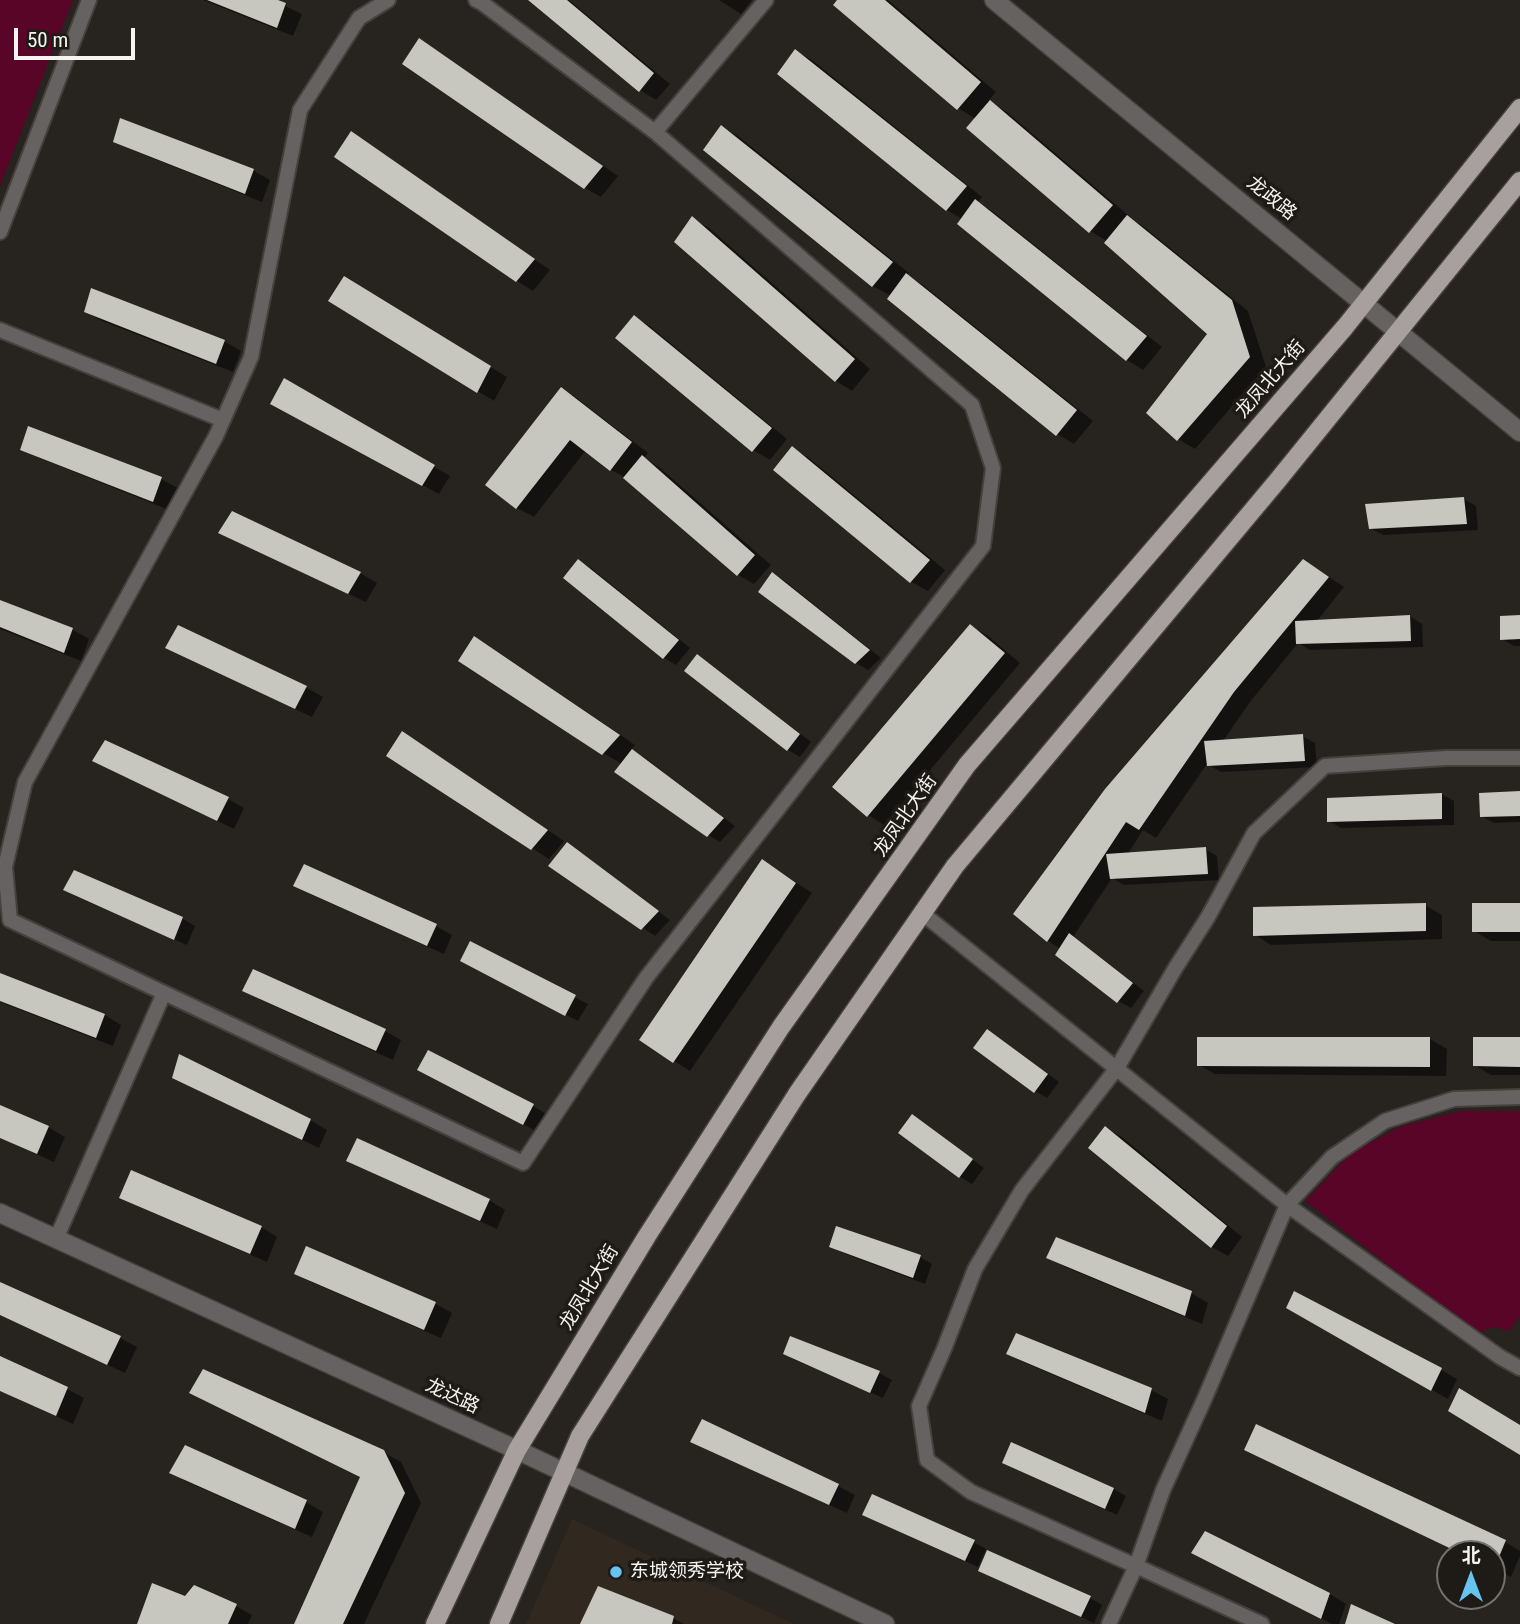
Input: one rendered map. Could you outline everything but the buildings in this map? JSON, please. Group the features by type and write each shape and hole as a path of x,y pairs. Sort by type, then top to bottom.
{"main road":[{"name":"龙凤北大街","path":"435,1624 517,1450 647,1236 781,1027 967,765 1336,337 1520,108"},
{"path":"499,1624 580,1436 797,1094 955,866 1278,480 1520,181"}],"street":[{"path":"0,232 89,0"},
{"path":"388,0 359,18 300,110 251,357 209,448 24,782 5,867 10,920 523,1163 646,978 983,546 993,468 972,405 655,132 476,0"},
{"path":"655,132 766,0"},
{"name":"龙政路","path":"994,0 1520,432"},
{"path":"0,330 223,420"},
{"path":"1262,1624 971,1492 927,1461 919,1406 975,1269 1022,1190 1117,1068 1208,916 1254,832 1325,766 1446,758 1520,758"},
{"path":"922,913 1287,1205 1500,1357 1520,1368"},
{"path":"56,1239 164,993"},
{"path":"1109,1624 1136,1566 1163,1490 1287,1205 1332,1157 1385,1121 1454,1099 1520,1097"},
{"name":"龙达路","path":"0,1213 517,1450 885,1624"}],"shaded area":[{"path":"0,0 73,0 0,186"},
{"path":"1461,1111 1520,1111 1520,1316 1509,1331 1493,1327 1477,1334 1305,1201 1350,1154 1399,1127"},
{"name":"东城领秀学校","path":"572,1519 794,1624 526,1624"}],"place":[{"name":"东城领秀学校","path":"616,1572"}]}
